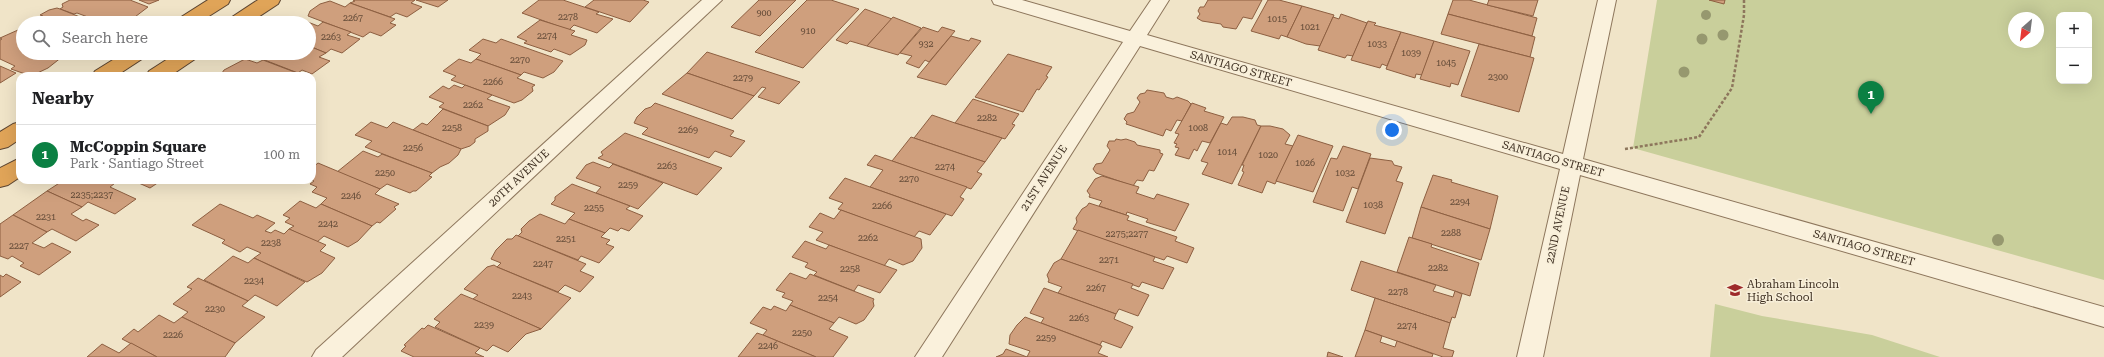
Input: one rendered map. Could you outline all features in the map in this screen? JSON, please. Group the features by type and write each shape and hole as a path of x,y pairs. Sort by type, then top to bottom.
{"highway":[{"path":"196,16 221,0"},
{"path":"247,16 271,0"},
{"path":"108,72 127,60"},
{"path":"162,72 180,60"},
{"path":"0,142 16,132"},
{"path":"0,179 16,169"}],"street":[{"name":"20TH AVENUE","path":"325,357 713,0"},
{"name":"SANTIAGO STREET","path":"1001,0 2104,317"},
{"name":"21ST AVENUE","path":"928,357 1160,0"},
{"name":"22ND AVENUE","path":"1530,357 1607,0"}],"path":[{"path":"1625,149 1699,137 1732,88 1744,0"}],"green space":[{"path":"1657,0 2104,0 2104,280 1633,148"},
{"path":"1715,304 1762,316 1872,335 1940,357 1710,357"}],"building":[{"path":"70,0 130,0 148,7 136,16 85,16 60,9 63,7 62,4"},
{"path":"139,0 159,0 149,4"},
{"path":"353,0 415,0 411,3 422,7 407,17 396,13 390,17 350,3 355,1"},
{"path":"416,0 448,0 438,7"},
{"path":"539,0 563,0 599,12 596,14 613,19 597,33 574,25 569,30 522,13"},
{"path":"594,0 643,0 649,2 630,22 585,7"},
{"path":"759,0 796,0 760,36 731,27"},
{"path":"807,0 831,0 859,9 803,68 755,52"},
{"path":"1208,0 1262,0 1252,19 1243,17 1236,29 1223,27 1221,24 1202,21 1197,18 1200,14 1198,11 1200,7 1204,7"},
{"path":"1268,0 1279,0 1302,6 1287,37 1281,35 1279,39 1251,31"},
{"path":"1453,0 1469,0 1537,18 1532,36 1448,14"},
{"path":"1489,0 1538,0 1533,16 1487,5"},
{"path":"1709,0 1725,0 1724,4"},
{"path":"330,1 345,7 350,3 395,19 390,23 396,25 381,36 370,32 363,37 316,19 316,16 308,16 310,11 320,4"},
{"path":"1302,6 1334,15 1320,46 1306,44 1287,37"},
{"path":"57,8 77,16 40,15"},
{"path":"865,9 892,19 867,46 850,41 847,44 836,40"},
{"path":"1341,14 1367,23 1353,56 1347,55 1345,58 1318,50 1333,17 1339,19"},
{"path":"1448,14 1535,37 1530,57 1441,34"},
{"path":"893,17 921,28 898,55 867,46"},
{"path":"540,20 575,31 571,35 587,40 585,45 570,55 554,49 551,52 524,43 527,41 517,37"},
{"path":"1368,21 1376,23 1374,25 1401,32 1387,66 1382,64 1380,68 1351,60"},
{"path":"323,22 351,32 347,35 360,39 342,53 331,49 326,53 316,49 316,25 318,26"},
{"path":"923,27 938,32 942,27 955,31 929,62 925,60 919,68 906,63 912,56 900,53"},
{"path":"16,31 16,60 58,60 48,68 40,72 20,72 11,69 15,66 0,59 0,40 2,39 0,38"},
{"path":"1401,32 1434,41 1422,75 1416,74 1415,78 1386,69"},
{"path":"951,36 969,41 971,38 981,41 946,85 917,77"},
{"path":"483,39 496,43 501,39 563,61 554,72 543,78 524,72 521,75 476,59 481,54 469,50"},
{"path":"1434,41 1470,51 1458,85 1451,83 1450,87 1420,79"},
{"path":"1479,44 1534,58 1519,112 1461,96"},
{"path":"316,49 326,53 319,57 330,61 315,72 307,72 302,70 295,72 265,60 316,60"},
{"path":"707,52 800,82 779,104 758,97 766,88 762,87 754,96 687,73"},
{"path":"1008,54 1052,67 1046,76 1048,77 1039,90 1037,89 1023,112 975,97"},
{"path":"459,59 471,63 476,59 521,75 517,78 535,85 532,87 533,91 522,100 514,103 451,80 456,76 443,71"},
{"path":"243,60 257,63 263,60 294,72 223,72"},
{"path":"0,66 16,73 0,83"},
{"path":"687,73 754,96 732,119 662,94"},
{"path":"454,85 462,88 465,85 492,95 487,99 510,107 505,115 488,126 439,107 444,103 429,97 443,86 449,89"},
{"path":"1147,90 1164,93 1166,97 1173,99 1177,97 1188,101 1191,104 1182,121 1177,120 1171,131 1166,129 1163,136 1126,124 1127,122 1124,119 1127,114 1134,112 1140,102 1137,98 1140,94 1145,93"},
{"path":"973,99 1019,114 1012,124 1015,125 1005,139 955,123"},
{"path":"655,103 734,131 730,136 745,141 731,157 715,151 709,158 642,134 648,128 634,123 637,117 645,109 651,107"},
{"path":"1192,103 1206,108 1204,111 1224,117 1210,143 1202,141 1197,151 1194,149 1189,159 1175,155 1179,148 1175,147 1177,144 1174,143 1179,134 1175,133"},
{"path":"443,109 488,126 488,131 475,139 475,142 470,146 461,149 413,130 422,123 427,125"},
{"path":"932,115 1002,138 985,162 914,138"},
{"path":"1232,117 1243,117 1255,120 1257,125 1261,126 1232,184 1202,174 1208,163 1201,161 1221,123 1227,125"},
{"path":"371,122 387,128 393,122 461,149 458,155 449,163 432,173 365,147 372,141 355,135"},
{"path":"1261,126 1270,126 1283,129 1290,135 1285,144 1293,146 1275,184 1267,181 1262,193 1238,185 1244,172 1242,171 1244,165 1242,165"},
{"path":"625,133 722,168 697,195 598,158 603,155 601,152"},
{"path":"1298,135 1333,146 1313,192 1276,181"},
{"path":"911,137 985,162 977,172 982,174 971,189 892,161"},
{"path":"1116,139 1126,139 1135,142 1137,145 1160,150 1160,153 1163,154 1154,171 1149,170 1143,181 1137,180 1133,186 1096,173 1093,169 1096,164 1102,163 1110,150 1107,146 1109,141 1115,141"},
{"path":"1343,146 1371,154 1358,189 1352,187 1343,211 1313,202 1331,158 1337,159"},
{"path":"363,151 378,157 382,154 432,173 429,176 432,177 416,191 410,193 387,184 380,189 337,172"},
{"path":"875,155 967,187 960,197 964,199 952,216 870,187 883,170 867,165"},
{"path":"1370,158 1392,161 1394,165 1402,167 1396,181 1403,183 1385,234 1346,222"},
{"path":"593,162 609,168 613,164 663,183 638,209 596,193 601,187 576,178 586,165"},
{"path":"318,163 380,189 375,194 399,204 394,207 396,209 380,223 377,222 372,226 321,204 327,198 312,192 317,187 310,184 316,184 316,165"},
{"path":"1433,175 1498,196 1490,229 1421,207"},
{"path":"1102,176 1139,187 1136,193 1154,199 1157,194 1189,204 1175,231 1146,222 1148,219 1127,212 1126,215 1099,206 1102,201 1089,197 1090,195 1087,191 1095,179"},
{"path":"845,178 946,214 930,235 919,231 914,237 838,209 843,203 829,198"},
{"path":"58,184 114,184 110,187 136,199 115,214 88,202 82,207 47,191"},
{"path":"141,184 156,184 150,188"},
{"path":"572,184 630,206 626,209 643,216 629,231 621,228 618,231 610,228 605,233 569,219 575,213 551,204 555,200 555,197"},
{"path":"47,191 82,207 71,214 83,221 86,219 99,225 76,241 52,229 47,232 13,215"},
{"path":"300,201 316,208 321,204 372,226 358,241 348,247 324,236 317,242 289,229 294,226 285,222 290,218 283,215"},
{"path":"1089,203 1129,216 1127,220 1177,237 1175,241 1194,248 1187,263 1167,256 1164,260 1073,229 1077,222 1076,218 1082,209"},
{"path":"220,204 253,218 257,215 275,223 265,231 271,233 275,230 284,234 289,229 326,245 320,251 335,258 322,273 307,282 254,258 261,253 247,247 240,252 222,243 225,240 192,225"},
{"path":"1421,207 1490,229 1481,260 1412,238"},
{"path":"841,210 921,239 922,248 913,261 903,265 889,259 884,266 816,240 823,232 809,227 820,213 834,219"},
{"path":"540,214 565,224 569,219 605,233 601,237 610,240 606,244 614,247 599,263 581,256 578,260 518,236 522,232 521,229 529,221"},
{"path":"13,215 47,232 32,243 44,248 52,243 71,252 39,275 20,266 24,263 12,256 8,259 0,256 0,224"},
{"path":"1078,230 1155,257 1153,261 1174,268 1163,289 1142,282 1139,287 1061,259"},
{"path":"516,235 586,264 580,271 594,277 580,292 565,285 558,292 497,267 501,263 491,259 496,250 507,239 512,239"},
{"path":"1409,237 1432,244 1431,247 1479,263 1470,296 1397,272"},
{"path":"805,241 826,249 829,245 897,270 880,293 858,285 854,291 814,275 817,272 805,267 808,263 792,257"},
{"path":"233,256 248,263 254,258 305,282 277,306 255,295 248,301 204,280"},
{"path":"1061,259 1133,284 1131,288 1149,295 1138,316 1119,309 1116,314 1058,293 1062,287 1048,282 1049,280 1047,275 1054,263"},
{"path":"1361,261 1436,285 1433,291 1453,297 1455,291 1462,294 1455,318 1452,317 1450,323 1351,290"},
{"path":"494,265 571,298 541,329 473,299 478,295 464,289 487,267"},
{"path":"790,273 806,279 810,274 874,299 874,306 864,320 856,324 839,317 834,323 790,305 793,301 782,297 785,293 776,290"},
{"path":"6,274 21,282 0,297 0,275 3,277"},
{"path":"198,278 248,301 242,306 265,317 235,343 182,317 188,312 173,304 192,289 187,287"},
{"path":"1044,288 1116,314 1114,319 1133,327 1121,348 1102,341 1100,345 1041,323 1044,318 1030,313"},
{"path":"461,294 541,329 526,334 508,352 493,345 487,351 435,327 440,322 434,319"},
{"path":"1375,298 1450,323 1443,348 1454,351 1452,357 1443,357 1365,330"},
{"path":"790,305 834,323 829,329 848,337 833,357 816,357 763,335 767,330 750,323 763,307 771,310 774,306 786,311"},
{"path":"159,315 174,323 182,317 235,343 225,357 157,357 122,339 134,329 138,332"},
{"path":"1025,317 1102,346 1098,353 1108,357 1027,357 1030,351 1009,344 1010,335"},
{"path":"428,325 480,348 475,353 484,357 414,357 401,351 406,346 404,345 422,328 424,329"},
{"path":"1365,330 1382,336 1380,342 1395,347 1397,341 1433,354 1432,357 1355,357"},
{"path":"757,333 763,335 816,357 738,357"},
{"path":"131,343 157,357 87,357 102,344 119,353"},
{"path":"1006,349 1027,357 996,357 1003,354"},
{"path":"1328,352 1343,357 1327,357"}],"place":[{"name":"McCoppin Square","path":"1871,114"},
{"name":"Abraham Lincoln High School","path":"1735,290"}]}
